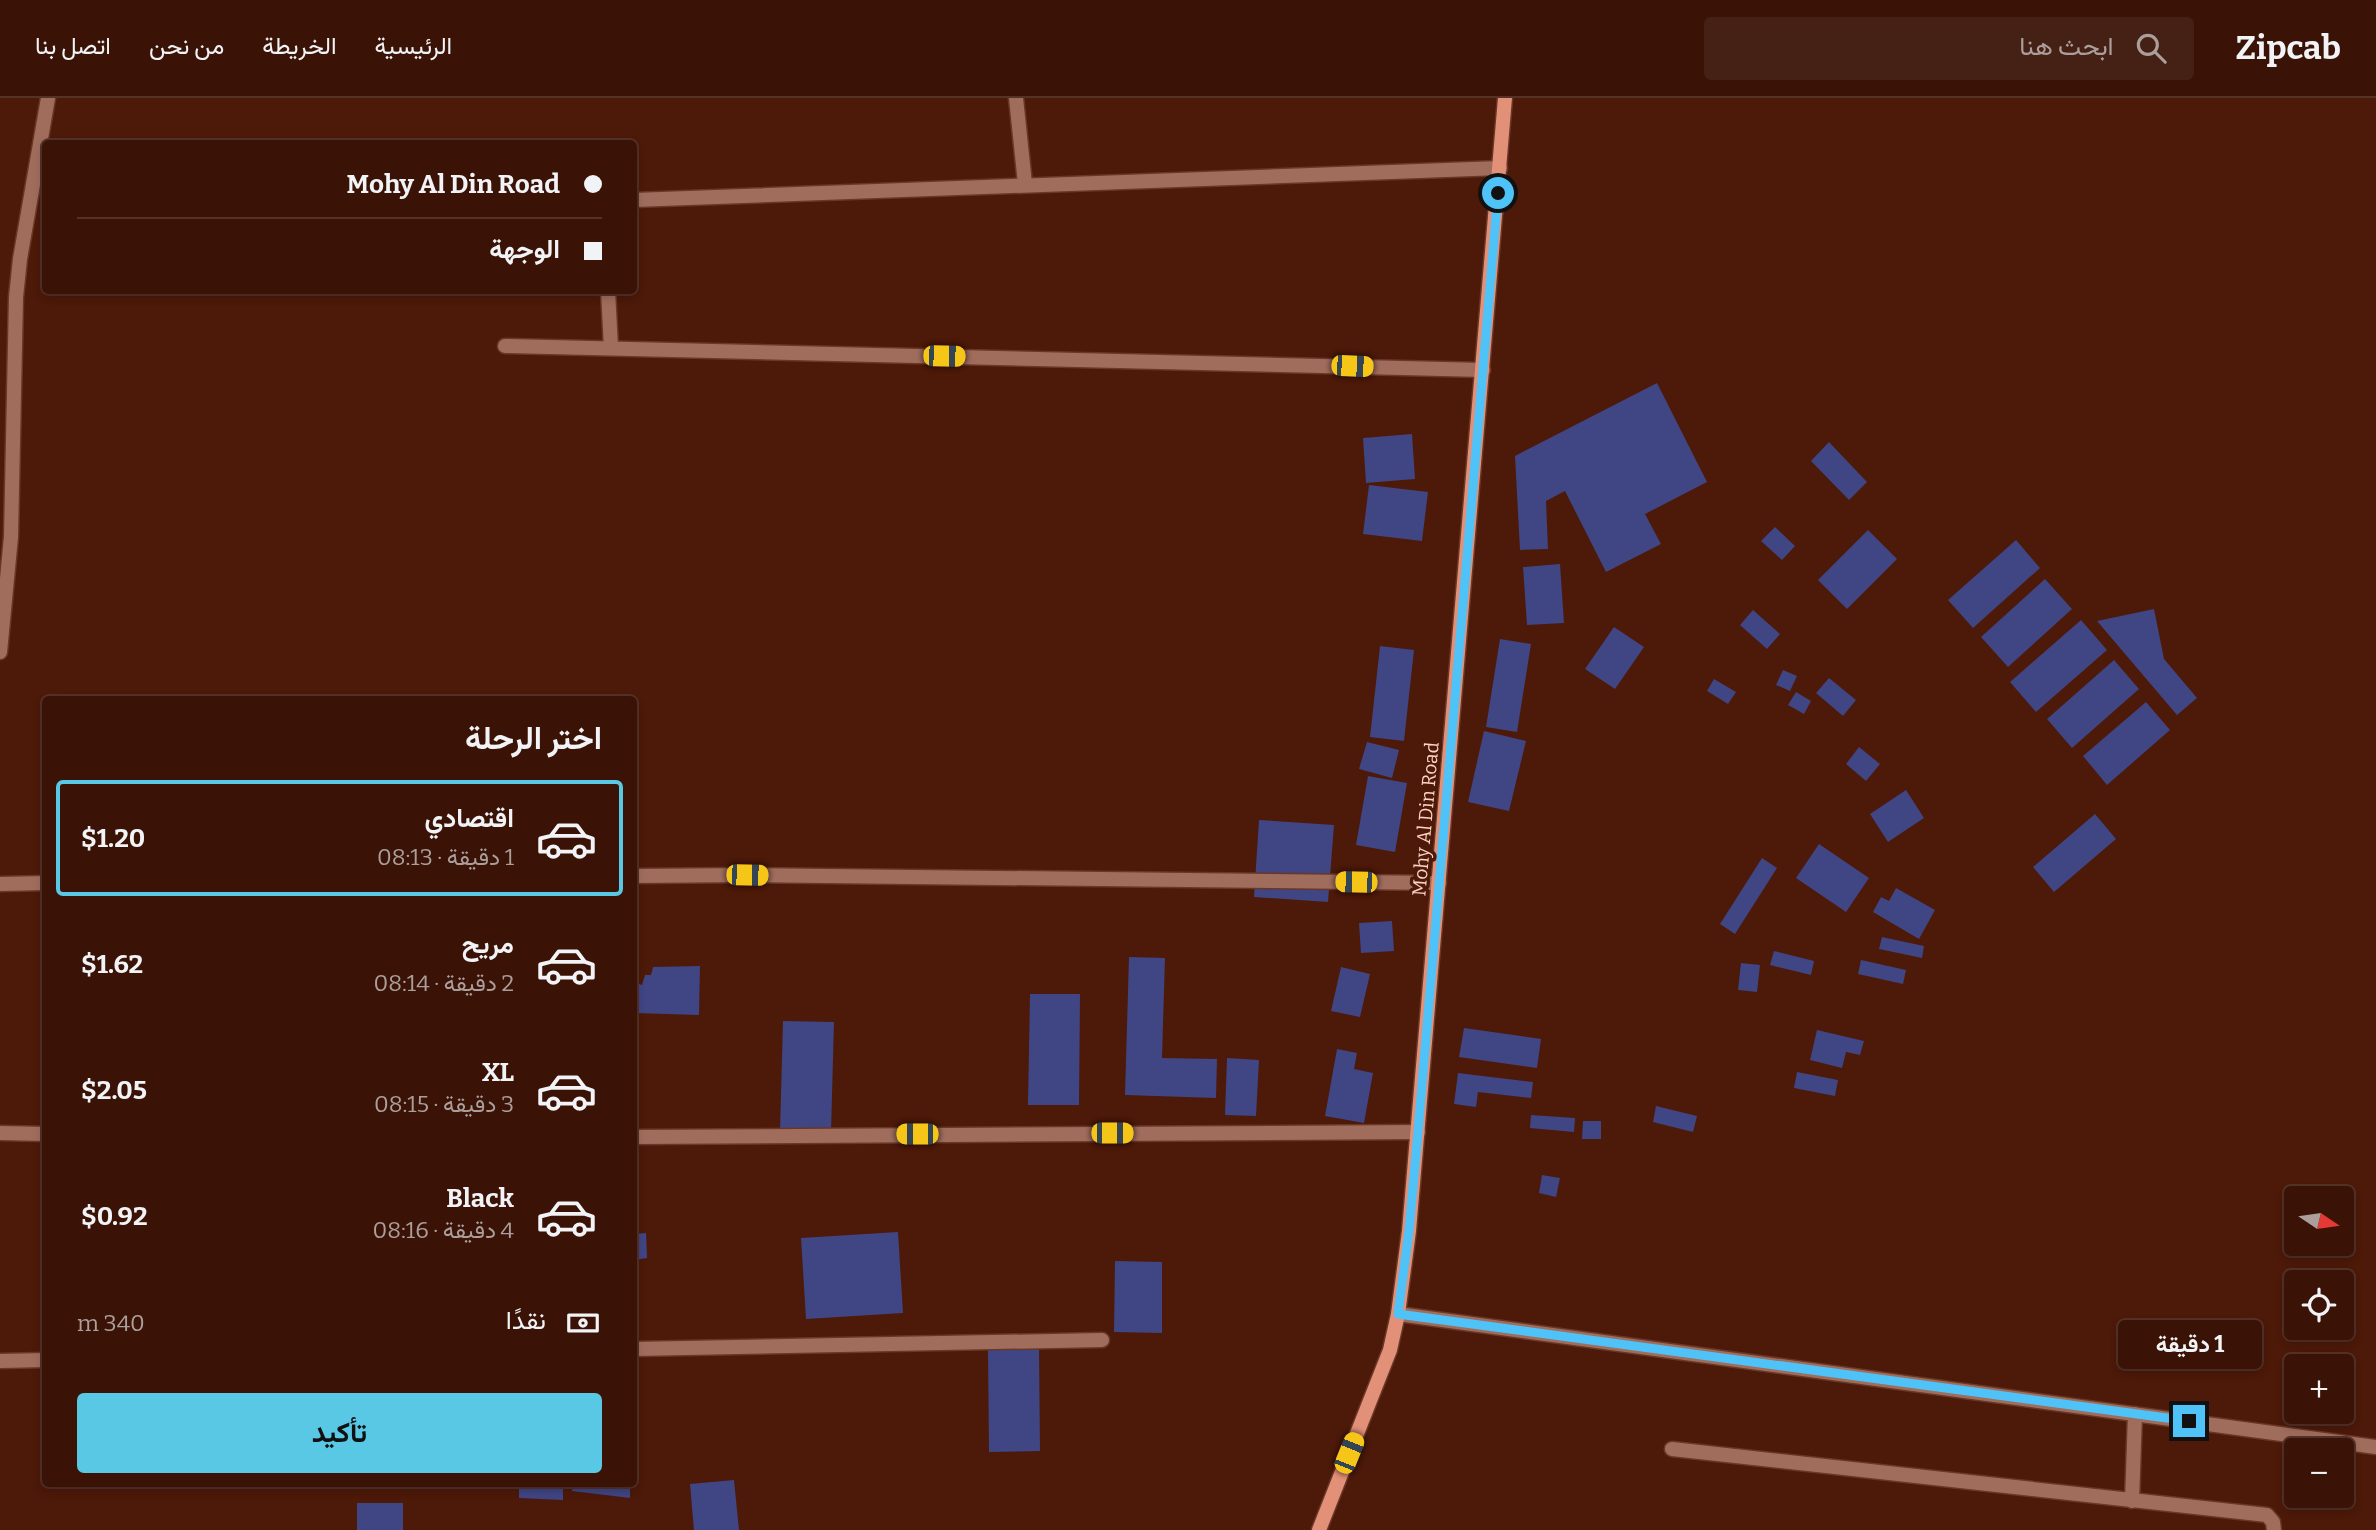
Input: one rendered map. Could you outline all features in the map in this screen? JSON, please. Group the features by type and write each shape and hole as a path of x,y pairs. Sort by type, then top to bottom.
{"street":[{"path":"0,652 11,537 16,297 48,98"},
{"path":"1016,98 1026,184"},
{"name":"Mohy Al Din Road","path":"1319,1530 1390,1350 1398,1314 1409,1231 1505,98"},
{"path":"637,200 1500,168"},
{"path":"608,294 611,348"},
{"path":"505,346 1483,370"},
{"path":"637,876 1439,883"},
{"path":"0,884 42,883"},
{"path":"637,1137 1418,1132"},
{"path":"0,1133 42,1134"},
{"path":"1398,1314 2376,1447"},
{"path":"637,1349 1102,1340"},
{"path":"0,1360 42,1360"},
{"path":"2132,1501 2135,1414"},
{"path":"1672,1449 2267,1515 2273,1522 2274,1530"}],"building":[{"path":"1657,383 1707,482 1645,514 1661,544 1606,572 1565,491 1546,501 1548,549 1520,550 1515,456"},
{"path":"1412,434 1415,479 1366,483 1363,438"},
{"path":"1829,442 1867,482 1849,500 1811,461"},
{"path":"1369,485 1428,492 1422,541 1363,534"},
{"path":"1775,527 1795,546 1782,560 1761,541"},
{"path":"1868,530 1897,559 1847,609 1818,580"},
{"path":"2016,540 2040,568 1973,628 1948,600"},
{"path":"1560,564 1564,623 1527,625 1523,567"},
{"path":"2045,579 2072,609 2008,667 1981,637"},
{"path":"2154,609 2164,659 2197,698 2177,715 2097,621"},
{"path":"1753,610 1780,634 1767,649 1740,625"},
{"path":"2081,620 2107,650 2036,712 2010,682"},
{"path":"1614,627 1644,647 1615,689 1585,669"},
{"path":"1500,639 1531,644 1517,732 1486,727"},
{"path":"1380,646 1414,650 1404,741 1370,737"},
{"path":"2114,660 2139,689 2072,748 2047,719"},
{"path":"1783,670 1797,676 1790,691 1776,685"},
{"path":"1829,678 1856,700 1843,716 1816,693"},
{"path":"1714,679 1736,692 1728,704 1707,691"},
{"path":"1796,692 1811,701 1804,714 1788,705"},
{"path":"2146,702 2170,730 2107,785 2083,756"},
{"path":"1484,731 1526,741 1509,811 1468,802"},
{"path":"1367,742 1399,750 1392,778 1359,769"},
{"path":"1859,747 1880,764 1866,781 1846,764"},
{"path":"1368,776 1407,783 1395,852 1356,845"},
{"path":"1906,790 1924,818 1888,842 1870,814"},
{"path":"2095,814 2116,839 2054,892 2033,867"},
{"path":"1259,820 1334,825 1328,902 1254,897"},
{"path":"1819,844 1869,878 1846,912 1796,878"},
{"path":"1762,858 1777,868 1735,934 1720,924"},
{"path":"1896,888 1935,910 1919,939 1873,912 1881,897 1889,901"},
{"path":"1392,921 1394,951 1361,953 1359,923"},
{"path":"1882,937 1924,946 1922,958 1879,949"},
{"path":"1774,951 1814,961 1811,975 1770,965"},
{"path":"1129,957 1165,958 1162,1058 1217,1059 1216,1098 1125,1095"},
{"path":"1861,960 1906,970 1903,984 1858,974"},
{"path":"1741,963 1760,965 1757,992 1738,990"},
{"path":"700,966 699,1015 637,1013 637,983 642,985 645,975 651,975 653,967"},
{"path":"1341,967 1370,974 1360,1017 1331,1011"},
{"path":"1030,994 1080,994 1079,1105 1028,1105"},
{"path":"783,1021 834,1022 831,1132 780,1131"},
{"path":"1464,1028 1541,1039 1537,1068 1459,1057"},
{"path":"1817,1030 1864,1041 1860,1055 1846,1052 1842,1068 1810,1060"},
{"path":"1337,1049 1357,1053 1354,1069 1373,1073 1364,1123 1325,1116"},
{"path":"1227,1058 1259,1060 1256,1116 1225,1115"},
{"path":"1797,1072 1838,1080 1835,1096 1794,1088"},
{"path":"1458,1073 1533,1082 1531,1098 1478,1092 1476,1107 1454,1104"},
{"path":"1656,1106 1697,1116 1693,1132 1653,1122"},
{"path":"1531,1115 1575,1118 1574,1132 1530,1128"},
{"path":"1583,1121 1601,1121 1601,1139 1582,1139"},
{"path":"1542,1175 1560,1178 1556,1197 1539,1193"},
{"path":"898,1232 903,1313 806,1319 801,1238"},
{"path":"646,1233 647,1258 637,1260 637,1234"},
{"path":"1115,1261 1162,1262 1162,1333 1114,1332"},
{"path":"1039,1348 1040,1451 989,1452 988,1349"},
{"path":"734,1480 739,1530 694,1530 690,1484"},
{"path":"519,1487 563,1487 563,1500 519,1498"},
{"path":"573,1487 630,1487 630,1498 572,1491"},
{"path":"357,1503 403,1503 403,1530 357,1530"}],"route":[{"path":"1498,193 1418,1132 1398,1314 2189,1421"}]}
